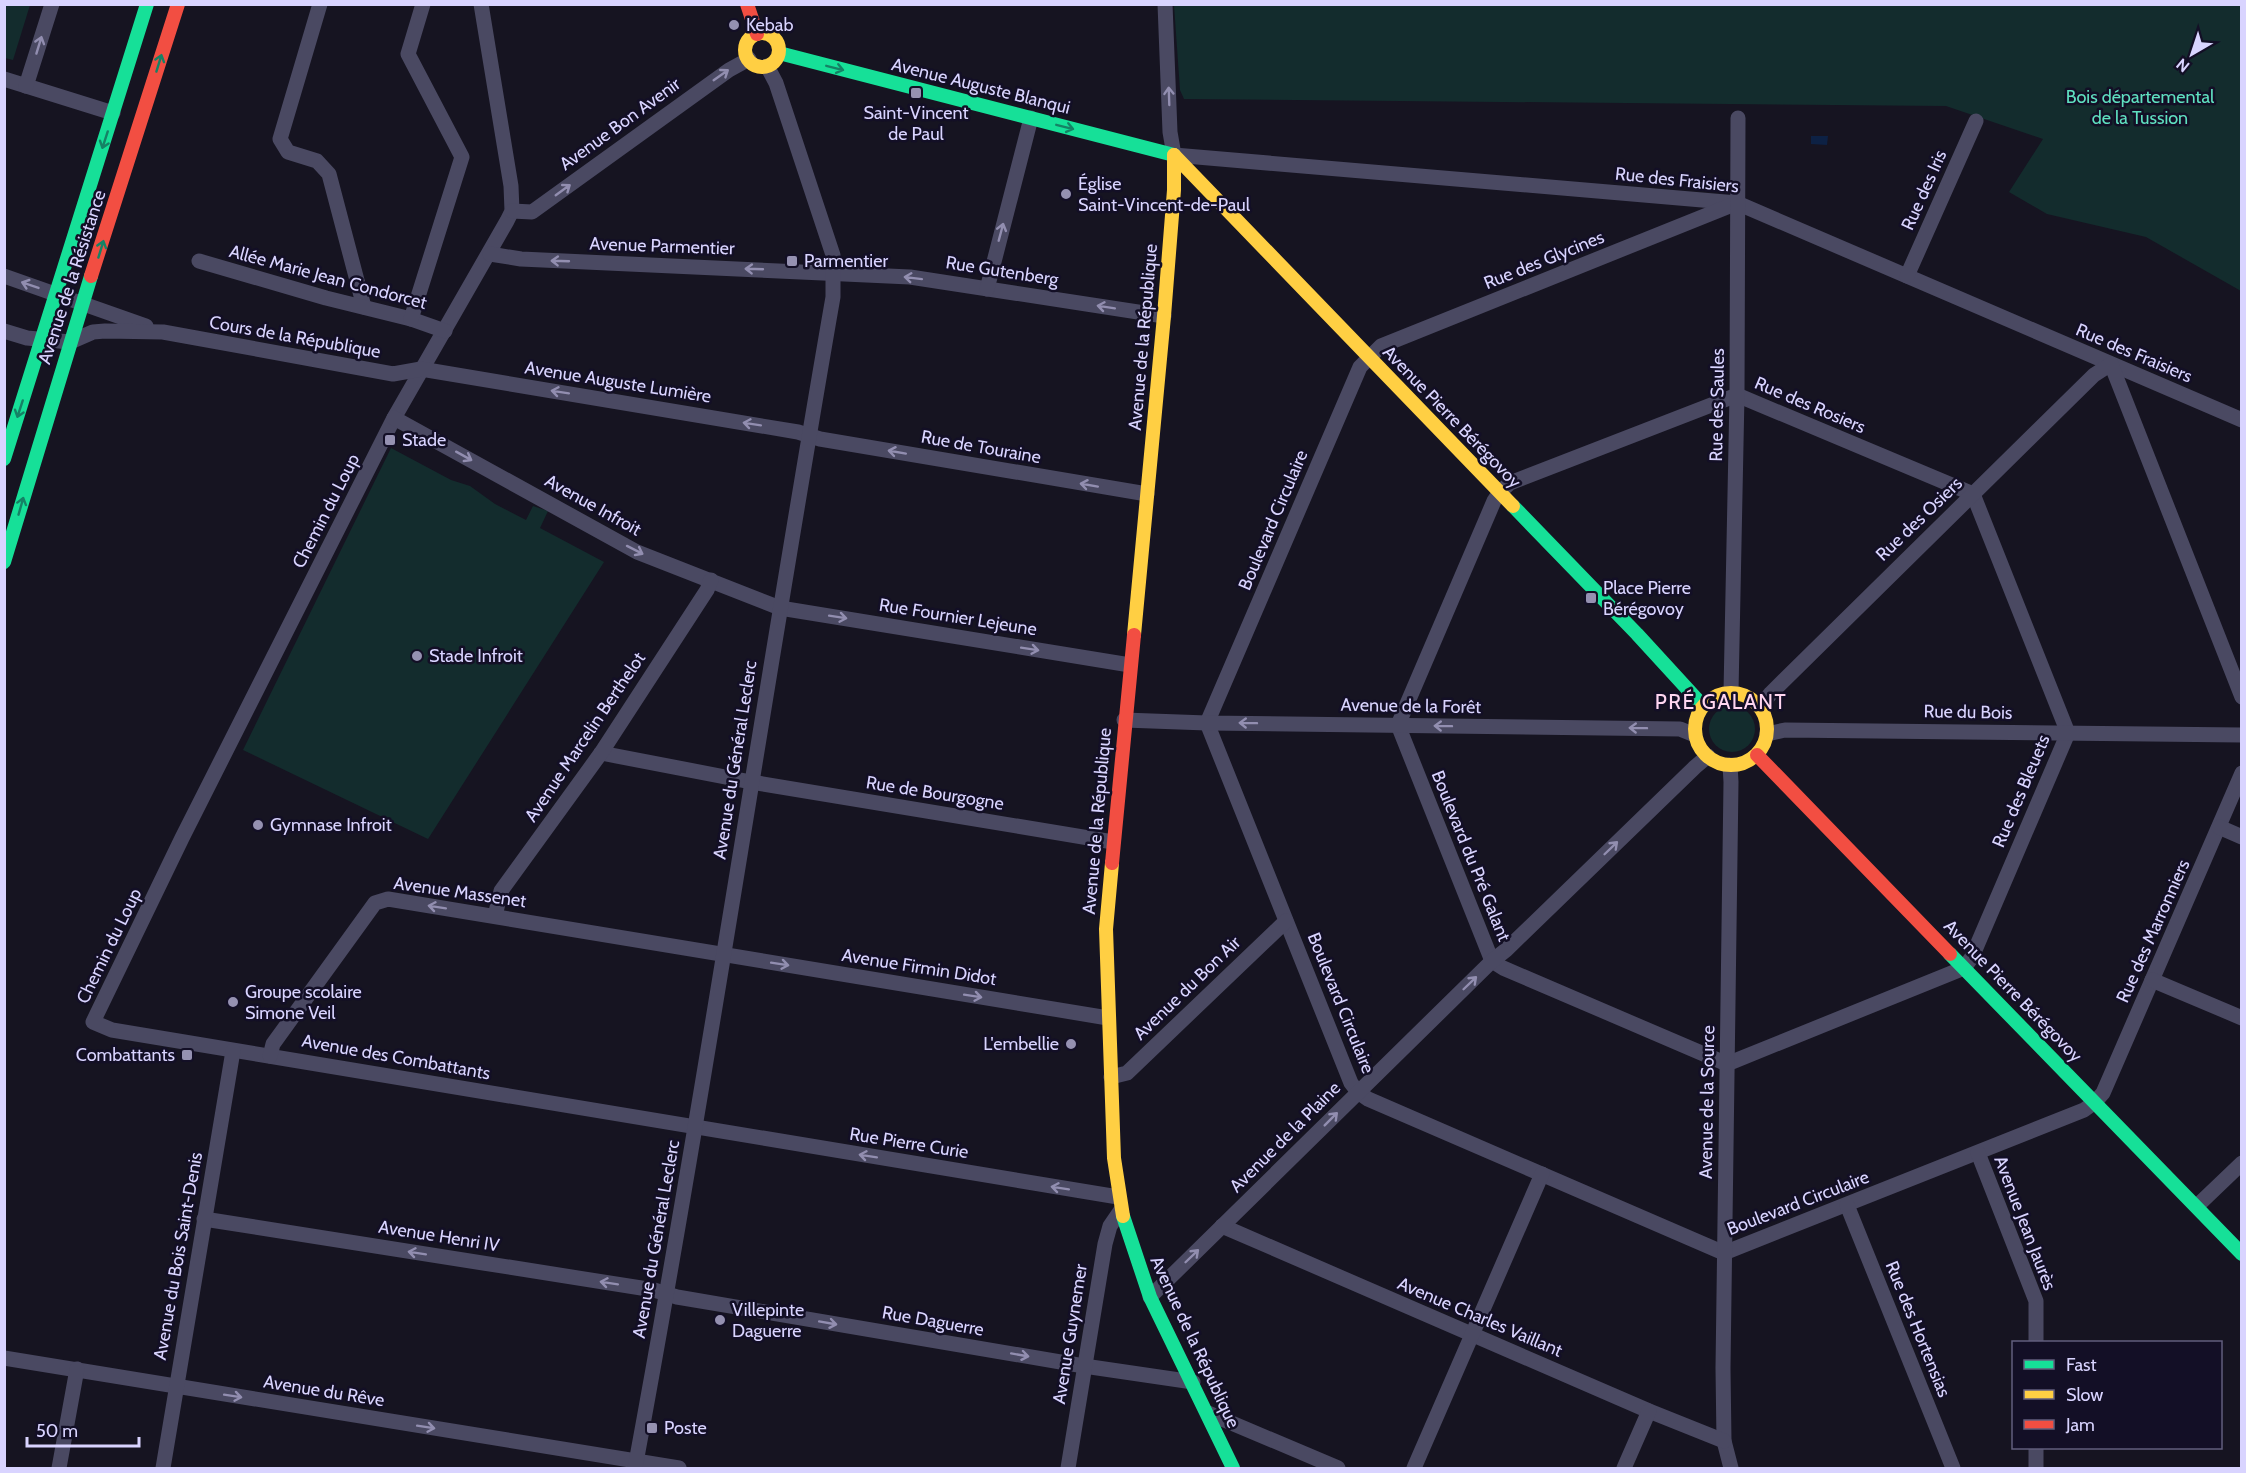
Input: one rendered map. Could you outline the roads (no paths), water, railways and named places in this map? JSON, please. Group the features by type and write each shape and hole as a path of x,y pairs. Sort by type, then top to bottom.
{"street":[{"path":"26,86 52,4"},
{"name":"Avenue de la Résistance","path":"4,459 147,4"},
{"name":"Avenue de la Résistance","path":"4,562 70,342 178,4"},
{"path":"320,4 280,139 288,152 317,161 329,174 364,307"},
{"path":"411,319 462,157 408,54 423,4"},
{"path":"481,4 511,186 512,211"},
{"path":"747,4 757,34"},
{"path":"1165,4 1170,132 1174,154"},
{"path":"757,34 769,34 779,47 778,53 775,61 767,66 757,66 749,59 746,44 757,34"},
{"name":"Avenue Auguste Blanqui","path":"778,53 1174,154"},
{"name":"Avenue Bon Avenir","path":"512,211 532,212 729,70 749,59"},
{"name":"Avenue du Général Leclerc","path":"636,1465 667,1294 833,297 833,255 776,83 767,66"},
{"path":"4,79 113,113"},
{"path":"987,289 1032,118"},
{"name":"Rue des Saules","path":"1731,692 1737,395 1738,118"},
{"name":"Rue des Iris","path":"1907,276 1976,121"},
{"name":"Avenue Pierre Bérégovoy","path":"1174,154 1683,682 1703,706"},
{"name":"Avenue de la République","path":"1174,154 1183,202 1164,316 1106,929 1114,1158 1119,1204 1150,1297 1233,1468"},
{"name":"Rue des Fraisiers","path":"1174,154 1737,203 2241,420"},
{"path":"1183,202 1213,197"},
{"name":"Rue des Glycines","path":"1369,357 1381,346 1737,203"},
{"name":"Chemin du Loup","path":"93,1022 182,838 394,418 490,254 512,211"},
{"name":"Avenue Parmentier","path":"490,254 521,259 834,273"},
{"name":"Allée Marie Jean Condorcet","path":"199,261 411,319 445,332"},
{"name":"Rue Gutenberg","path":"834,273 910,277 1164,316"},
{"name":"Cours de la République","path":"4,276 163,332 393,374 421,369"},
{"name":"Cours de la République","path":"4,331 42,340 70,342 93,332 163,332"},
{"name":"Boulevard Circulaire","path":"1369,357 1360,367 1208,723 1286,921 1352,1083 1358,1092 1368,1100 1724,1253 2084,1110 2095,1102"},
{"path":"2110,364 2241,697"},
{"name":"Rue des Osiers","path":"1760,707 1771,693 2094,375 2110,364"},
{"name":"Avenue Auguste Lumière","path":"421,369 798,432 809,436"},
{"name":"Rue des Rosiers","path":"1500,492 1510,483 1737,395 1973,494"},
{"name":"Avenue Infroit","path":"394,418 637,552 780,608"},
{"name":"Rue de Touraine","path":"809,436 1147,494"},
{"path":"1398,725 1489,512 1500,492"},
{"name":"Rue des Bleuets","path":"1964,968 1972,957 2068,733 1973,494"},
{"name":"Avenue Marcelin Berthelot","path":"495,916 501,891 601,753 696,607 711,580"},
{"name":"Rue Fournier Lejeune","path":"780,608 1130,665"},
{"path":"1731,692 1752,699 1760,707 1765,715 1767,734 1765,743 1757,755 1746,762 1730,765 1708,756 1700,747 1695,735 1697,715 1703,706 1720,694 1731,692"},
{"name":"Avenue de la Forêt","path":"1124,720 1680,729 1695,735"},
{"name":"Boulevard du Pré Galant","path":"1398,725 1492,961 1503,968 1727,1064"},
{"name":"Rue du Bois","path":"1767,734 1785,730 2241,735"},
{"name":"Rue de Bourgogne","path":"601,753 751,782 1113,842"},
{"name":"Avenue Pierre Bérégovoy","path":"1757,755 2197,1206 2241,1254"},
{"name":"Avenue de la Plaine","path":"1150,1297 1492,961 1708,756"},
{"name":"Avenue de la Source","path":"1730,765 1724,1441 1731,1468"},
{"name":"Rue des Marronniers","path":"2095,1102 2103,1093 2241,773"},
{"path":"2219,827 2241,837"},
{"name":"Avenue Massenet","path":"270,1056 273,1044 375,903 388,899 723,954"},
{"name":"Avenue du Bon Air","path":"1111,1077 1127,1073 1286,921"},
{"name":"Avenue Firmin Didot","path":"723,954 1108,1018"},
{"path":"1727,1064 1964,968"},
{"path":"2152,980 2241,1018"},
{"name":"Avenue des Combattants","path":"93,1022 112,1030 694,1127"},
{"name":"Avenue du Bois Saint-Denis","path":"163,1468 233,1051"},
{"name":"Rue Pierre Curie","path":"694,1127 1119,1204"},
{"name":"Avenue Jean Jaurès","path":"1978,1153 2036,1301 2036,1341"},
{"path":"2197,1206 2241,1163"},
{"path":"1414,1468 1542,1174"},
{"name":"Avenue Guynemer","path":"1068,1468 1105,1244 1119,1204"},
{"name":"Rue des Hortensias","path":"1847,1204 1953,1468"},
{"name":"Avenue Henri IV","path":"204,1219 643,1288 667,1294"},
{"name":"Avenue Charles Vaillant","path":"1222,1226 1471,1335 1724,1441"},
{"name":"Rue Daguerre","path":"667,1294 1084,1366 1192,1382"},
{"name":"Avenue du Rêve","path":"4,1358 636,1465 678,1468"},
{"path":"58,1468 77,1369"},
{"path":"1624,1468 1649,1411"},
{"path":"1208,1413 1338,1468"},
{"path":"2036,1449 2036,1468"}],"water":[{"path":"1811,136 1828,136 1827,145 1811,144"}],"place":[{"name":"Kebab","path":"734,25"},
{"name":"Saint-Vincent de Paul","path":"916,93"},
{"name":"Église Saint-Vincent-de-Paul","path":"1066,194"},
{"name":"Parmentier","path":"792,261"},
{"name":"Stade","path":"390,440"},
{"name":"Place Pierre Bérégovoy","path":"1591,598"},
{"name":"Stade Infroit","path":"417,656"},
{"name":"Gymnase Infroit","path":"258,825"},
{"name":"Groupe scolaire Simone Veil","path":"233,1002"},
{"name":"L'embellie","path":"1071,1044"},
{"name":"Combattants","path":"187,1055"},
{"name":"Villepinte Daguerre","path":"720,1320"},
{"name":"Poste","path":"652,1428"}],"district":[{"name":"PRÉ GALANT","path":"1721,701"}],"park label":[{"name":"Bois départemental de la Tussion","path":"2140,107"}]}
